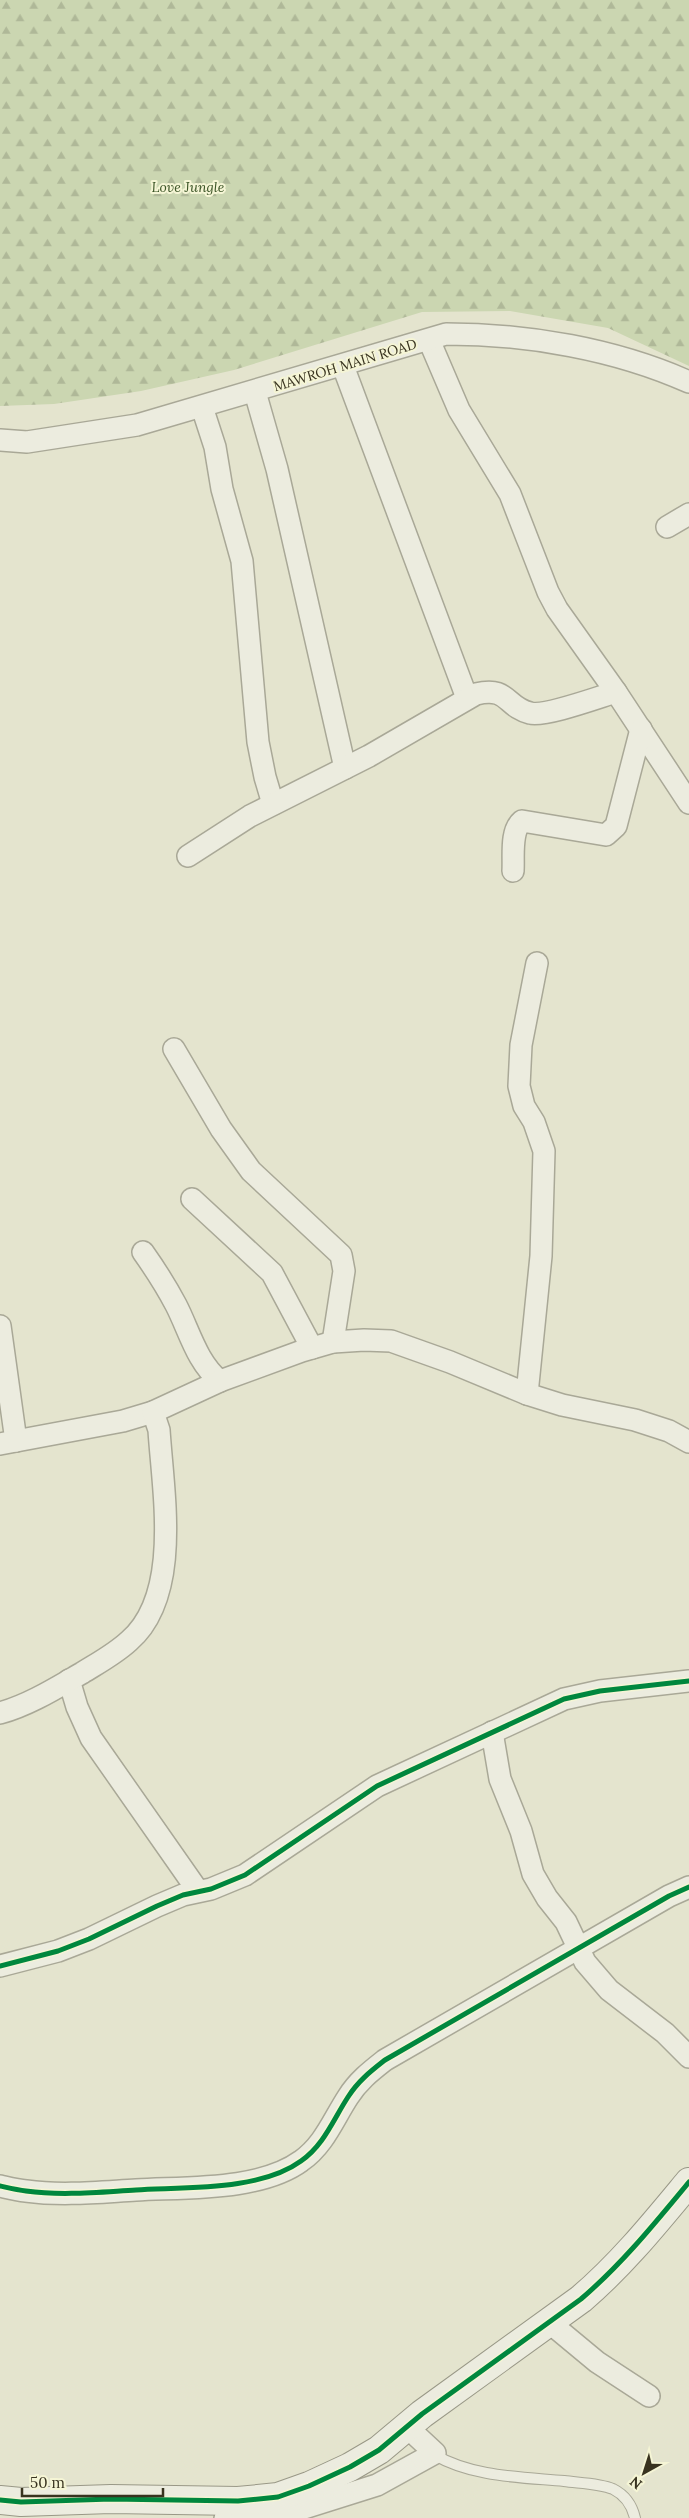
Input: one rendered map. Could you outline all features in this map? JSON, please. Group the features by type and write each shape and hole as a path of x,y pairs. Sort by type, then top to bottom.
{"street":[{"name":"MAWROH MAIN ROAD","path":"0,440 27,442 137,425 343,366 446,334 488,334 586,349 638,363 689,382"},
{"path":"429,340 459,410 510,494 548,592 557,609 616,692 689,803"},
{"path":"343,366 467,698"},
{"path":"254,392 277,469 345,768"},
{"path":"202,407 215,447 222,489 242,561 258,742 265,778 273,804"},
{"path":"667,527 689,514"},
{"path":"188,856 273,804 369,756 467,698 490,690 498,693 521,709 537,714 616,692"},
{"path":"513,871 515,833 517,826 522,821 606,835 612,832 616,826 641,729"},
{"path":"527,1394 541,1256 544,1150 534,1122 524,1106 519,1086 521,1045 537,963"},
{"path":"174,1049 221,1129 251,1171 341,1255 344,1271 333,1342"},
{"path":"192,1199 272,1273 312,1348"},
{"path":"143,1252 176,1305 204,1363 210,1373 220,1381"},
{"path":"0,1326 8,1443 124,1421 154,1412 220,1381 312,1348 333,1342 364,1340 391,1342 450,1362 527,1394 562,1405 634,1420 669,1431 689,1442"},
{"path":"0,1713 17,1708 69,1680 130,1641 144,1625 160,1591 164,1517 160,1430 154,1412"},
{"path":"69,1680 77,1706 91,1738 198,1891"},
{"path":"0,1966 58,1951 89,1939 157,1906 198,1891 211,1889 245,1875 377,1786 564,1699 600,1691 689,1681"},
{"path":"492,1732 500,1779 521,1832 533,1874 547,1898 566,1922 577,1950 595,1976 609,1990 665,2033 689,2056"},
{"path":"0,2186 27,2192 84,2193 218,2185 260,2178 282,2172 301,2161 318,2147 348,2096 363,2077 378,2066 411,2044 669,1896 689,1887"},
{"path":"0,2500 21,2502 111,2499 238,2501 278,2497 309,2486 350,2467 379,2450 485,2367 550,2323 605,2279 689,2182"},
{"path":"550,2323 597,2362 649,2396"},
{"path":"225,2518 277,2514 304,2508 378,2485 433,2454 434,2450 407,2427"}],"lane":[{"path":"433,2454 455,2466 495,2474 579,2482 612,2488 626,2498 635,2518"}],"green space":[{"name":"Love Jungle","path":"0,0 689,0 689,366 608,328 510,311 422,312 234,370 141,391 54,404 0,406"}],"cycle path":[{"path":"0,1966 58,1951 89,1939 183,1895 211,1889 245,1875 377,1786 564,1699 600,1691 689,1681"},
{"path":"0,2186 16,2190 67,2193 222,2186 265,2178 284,2171 309,2155 328,2132 356,2086 385,2060 669,1896 689,1887"},
{"path":"0,2500 21,2502 111,2499 238,2501 278,2497 309,2486 350,2467 379,2450 422,2414 581,2299 596,2286 651,2228 689,2182"}]}
